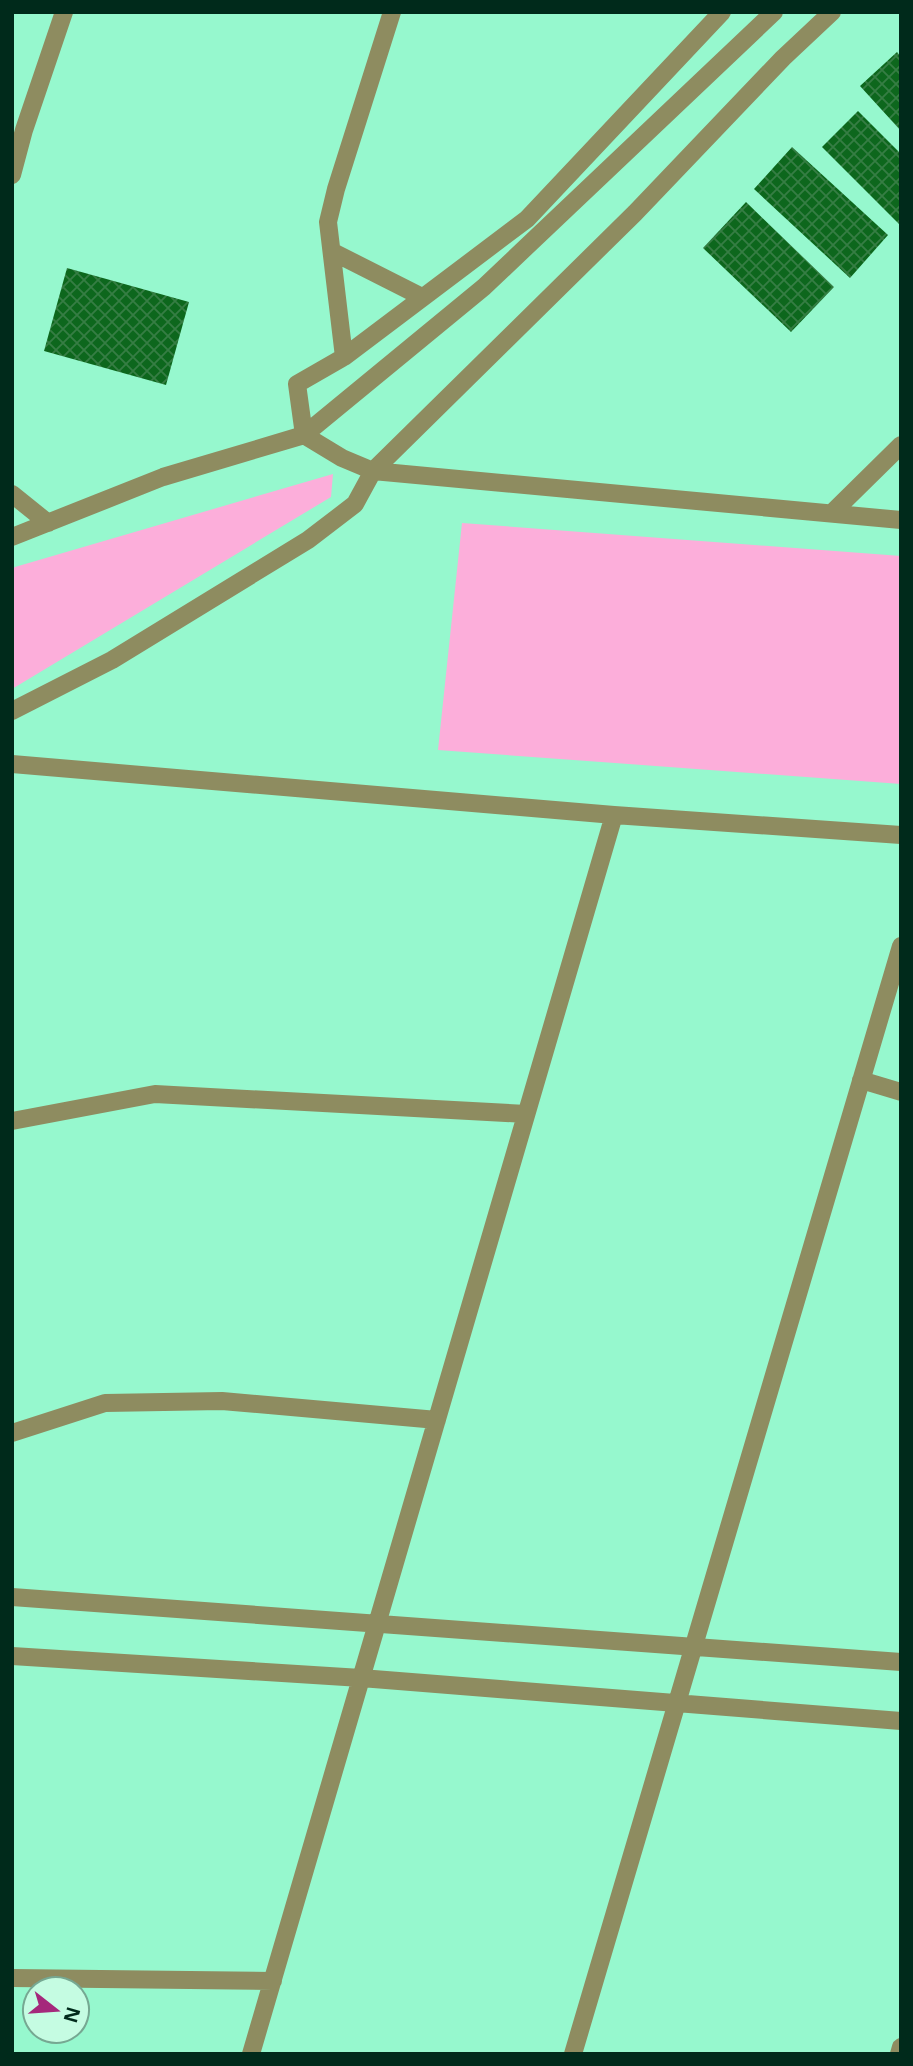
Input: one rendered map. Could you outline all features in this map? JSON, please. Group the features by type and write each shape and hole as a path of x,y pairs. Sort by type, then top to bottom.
{"street":[{"path":"12,175 18,130 64,12"},
{"path":"344,357 328,222 392,12"},
{"path":"304,435 297,384 344,357 527,219 722,12"},
{"path":"12,537 163,477 304,435 484,287 774,12"},
{"path":"12,711 112,660 308,540 355,504 373,471 635,213 783,58 832,12"},
{"path":"333,251 422,297"},
{"path":"304,435 342,458 373,471 901,520"},
{"path":"833,512 901,445"},
{"path":"12,494 48,523"},
{"path":"12,764 614,815 901,835"},
{"path":"251,2054 614,815"},
{"path":"573,2054 901,946"},
{"path":"861,1080 901,1092"},
{"path":"12,1121 155,1094 526,1114"},
{"path":"12,1433 105,1403 222,1401 437,1420"},
{"path":"12,1597 901,1662"},
{"path":"12,1656 361,1678 901,1721"},
{"path":"18,1980 273,1981"},
{"path":"899,2054 901,2047"}],"shaded area":[{"path":"333,474 331,497 12,689 12,569"},
{"path":"462,523 901,556 901,784 438,750"}],"building":[{"path":"897,52 901,57 901,131 860,86"},
{"path":"858,111 901,154 901,226 822,147"},
{"path":"792,147 888,235 850,278 754,189"},
{"path":"746,202 834,287 791,332 703,248"},
{"path":"67,268 189,302 166,385 44,351"}]}
